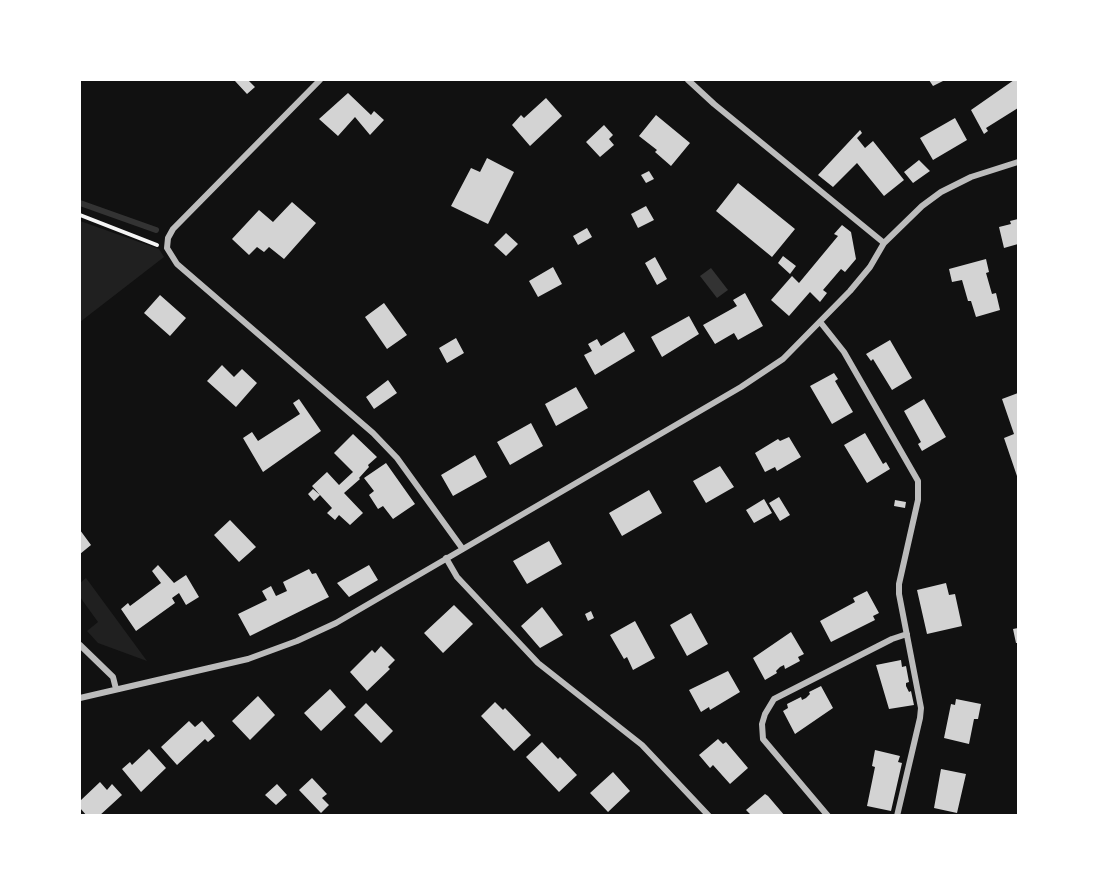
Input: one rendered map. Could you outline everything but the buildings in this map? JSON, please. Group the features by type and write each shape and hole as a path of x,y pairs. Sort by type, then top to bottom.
{"street":[{"path":"320,80 173,229 168,238 167,248 177,264 397,458 462,548"},
{"path":"688,80 714,104 885,243"},
{"path":"80,698 248,659 297,641 336,623 741,387 783,359 821,323 870,267 885,243 905,221 941,192 971,177 1018,162"},
{"path":"821,323 844,352 918,481 918,500 899,584 921,708 897,816"},
{"path":"446,558 457,577 538,663 642,745 709,816"},
{"path":"828,816 763,739 762,724 768,706 774,699 892,639 907,634"},
{"path":"80,645 113,677 116,689"}],"path":[{"path":"80,215 167,248"}],"shaded area":[{"path":"80,221 159,249 164,257 80,322"},
{"path":"711,268 728,290 717,298 700,276"},
{"path":"86,578 147,661 98,643 87,631 98,622 80,597 80,583"}],"waterway":[{"path":"80,203 156,230"}]}
